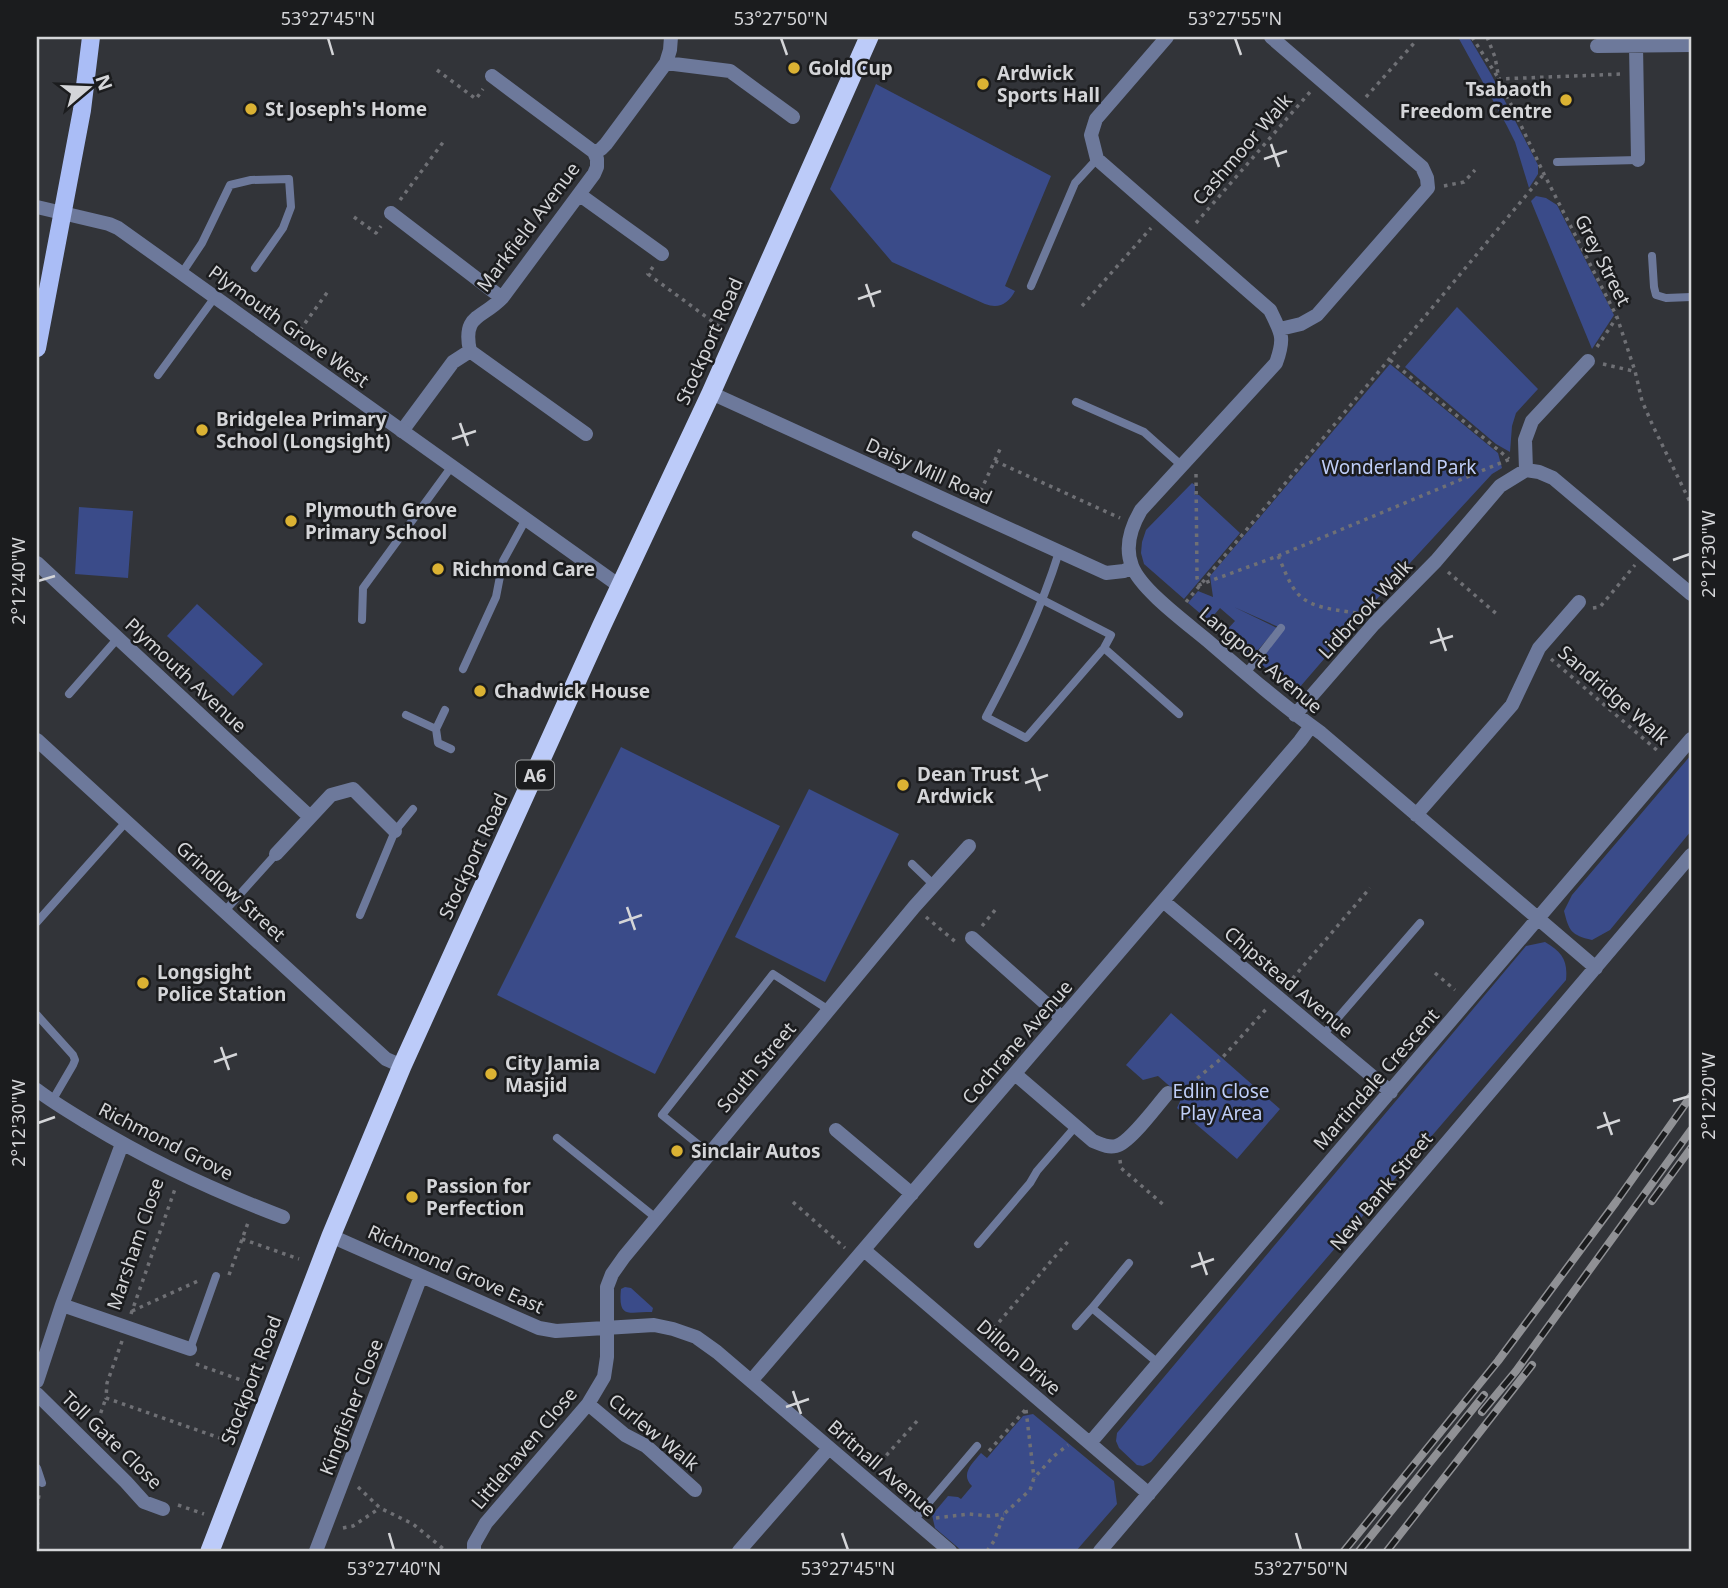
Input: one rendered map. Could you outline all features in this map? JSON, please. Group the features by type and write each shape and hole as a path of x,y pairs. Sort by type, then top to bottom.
{"highway":[{"name":"Stockport Road","path":"210,1551 331,1236 402,1066 735,338 869,37"}],"main road":[{"path":"37,348 82,110 91,37"}],"street":[{"name":"Markfield Avenue","path":"470,351 467,337 471,322 494,307 502,298 580,195 597,167 594,152 606,144 666,63 671,37"},
{"path":"1132,567 1128,549 1133,525 1141,510 1276,363 1282,346 1280,329 1270,310 1097,159 1091,135 1096,119 1167,37"},
{"path":"1271,37 1422,167 1429,188 1317,315 1301,324 1280,329"},
{"path":"1597,46 1682,42"},
{"path":"1636,46 1638,160"},
{"path":"666,63 730,71 793,117"},
{"path":"492,76 594,152"},
{"path":"580,195 662,254"},
{"name":"Plymouth Grove West","path":"37,207 109,223 118,228 621,587"},
{"path":"391,213 502,298"},
{"path":"402,430 453,362 470,351 586,434"},
{"path":"1588,361 1532,421 1520,468 1553,478 1691,594"},
{"name":"Daisy Mill Road","path":"710,393 1106,573 1132,567"},
{"name":"Lidbrook Walk","path":"1295,715 1374,624 1436,562 1500,486 1520,468"},
{"name":"Plymouth Avenue","path":"37,563 310,816"},
{"name":"Langport Avenue","path":"1132,567 1142,583 1176,614 1596,968"},
{"path":"1416,815 1512,705 1539,648 1579,603"},
{"name":"Cochrane Avenue","path":"751,1381 1311,726"},
{"name":"Martindale Crescent","path":"1090,1443 1691,739"},
{"name":"Grindlow Street","path":"37,740 386,1059 402,1066"},
{"path":"276,853 331,795 353,789 395,831"},
{"name":"South Street","path":"608,1328 607,1287 611,1274 914,907 969,846"},
{"name":"New Bank Street","path":"1100,1551 1691,855"},
{"name":"Chipstead Avenue","path":"1163,901 1391,1092"},
{"path":"972,938 1062,1018"},
{"path":"1015,1074 1093,1141 1106,1146 1118,1146 1128,1139 1168,1093"},
{"name":"Richmond Grove","path":"37,1090 122,1144 181,1174 283,1217"},
{"path":"836,1130 912,1194"},
{"path":"37,1381 62,1305 122,1144"},
{"name":"Richmond Grove East","path":"331,1236 539,1328 556,1331 608,1328"},
{"name":"Dillon Drive","path":"861,1254 977,1346 1149,1494"},
{"name":"Kingfisher Close","path":"316,1551 421,1276"},
{"name":"Marsham Close","path":"62,1305 190,1349"},
{"name":"Britnall Avenue","path":"608,1328 654,1325 696,1337 950,1551"},
{"name":"Littlehaven Close","path":"474,1551 474,1544 486,1523 588,1404 604,1377 608,1328"},
{"name":"Toll Gate Close","path":"37,1394 144,1502 163,1509"},
{"name":"Curlew Walk","path":"588,1404 625,1435 646,1446 695,1490"},
{"path":"739,1551 829,1448"}],"lane":[{"path":"1031,286 1075,183 1097,159"},
{"path":"1557,162 1638,160"},
{"path":"182,273 202,243 230,185 251,180 289,179 290,207 283,228 254,268"},
{"path":"1652,256 1656,295 1666,298 1691,297"},
{"path":"158,375 215,297"},
{"path":"1076,402 1144,432 1181,465"},
{"path":"362,620 363,588 452,466"},
{"path":"463,669 496,597 503,561 526,519"},
{"path":"916,535 1043,601 1111,635 1104,648 1026,738 986,717 1022,649 1043,601 1059,552"},
{"path":"1246,673 1281,628"},
{"path":"69,694 118,638"},
{"path":"1104,648 1179,715"},
{"path":"445,710 436,729 438,743 451,749"},
{"path":"406,715 436,729"},
{"path":"360,915 395,831 413,809"},
{"path":"37,922 126,822"},
{"path":"224,912 276,853"},
{"path":"912,864 934,885"},
{"path":"1323,1035 1420,923"},
{"path":"710,1154 662,1115 772,974 829,1010"},
{"path":"37,1014 75,1060 52,1101"},
{"path":"978,1244 1076,1126"},
{"path":"557,1138 656,1218"},
{"path":"1076,1326 1129,1263"},
{"path":"190,1349 214,1274"},
{"path":"1092,1308 1158,1363"},
{"path":"914,1520 976,1446"},
{"path":"37,1468 42,1483"}],"path":[{"name":"Grey Street","path":"1472,37 1499,79 1616,317 1647,414 1691,504"},
{"path":"1487,37 1495,57 1499,79 1628,74"},
{"path":"1356,110 1416,41"},
{"path":"437,70 476,99 492,76"},
{"name":"Cashmoor Walk","path":"1185,236 1321,79"},
{"path":"354,217 376,233 444,141"},
{"path":"1429,188 1464,182 1475,170"},
{"path":"1184,604 1544,174"},
{"path":"1082,306 1161,216"},
{"path":"662,254 648,274 735,338"},
{"path":"287,348 329,290"},
{"path":"1616,317 1588,361 1634,371"},
{"path":"1390,360 1520,468"},
{"path":"972,512 1002,447"},
{"path":"1196,448 1199,585"},
{"path":"1199,585 1278,556 1510,459"},
{"path":"995,461 1120,518"},
{"path":"1579,603 1586,609 1600,607 1644,555"},
{"path":"1278,556 1299,596 1325,608 1363,614 1374,624"},
{"path":"1436,562 1499,616"},
{"name":"Sandridge Walk","path":"1539,648 1671,762"},
{"path":"1168,1093 1178,1093 1222,1058 1370,888"},
{"path":"914,907 963,948 996,909"},
{"path":"1435,973 1468,1001"},
{"path":"1118,1146 1121,1168 1166,1208"},
{"name":"Marsham Close","path":"90,1446 106,1398 107,1383 181,1174"},
{"path":"793,1202 861,1254"},
{"path":"242,1238 299,1259"},
{"path":"977,1346 1070,1239"},
{"path":"132,1311 233,1265"},
{"path":"190,1349 200,1352 196,1364 271,1392"},
{"path":"106,1398 249,1449"},
{"path":"976,1446 986,1454 1028,1407 1034,1478 1030,1490 1004,1514 994,1541 987,1551"},
{"path":"875,1469 918,1420"},
{"path":"1034,1478 1054,1456 1073,1442"},
{"path":"345,1475 380,1508 413,1524 446,1551"},
{"path":"163,1509 177,1504 222,1521"},
{"path":"334,1531 353,1526 380,1508"},
{"path":"933,1519 969,1514 1004,1514"},
{"path":"37,1541 40,1551"}],"green space":[{"path":"1458,37 1469,37 1538,165 1538,174 1529,188 1515,142"},
{"path":"876,84 1051,176 1005,286 1015,291 1003,304 985,304 892,262 830,189"},
{"path":"1536,196 1546,198 1557,205 1614,315 1592,349 1531,201"},
{"path":"1457,307 1538,389 1516,413 1510,452 1496,444 1405,367"},
{"name":"Wonderland Park","path":"1390,364 1498,453 1502,468 1492,474 1299,688 1292,690 1259,662 1283,629 1234,607 1277,628 1252,657 1224,633 1235,621 1220,608 1209,621 1188,603 1198,591 1213,597 1210,576"},
{"path":"1192,483 1195,485 1195,495 1199,495 1240,533 1184,599 1144,564 1141,553 1146,530"},
{"path":"79,507 133,511 128,578 75,574"},
{"path":"197,604 263,664 233,696 167,636"},
{"path":"621,747 780,826 655,1074 497,995"},
{"path":"1691,755 1691,831 1610,930 1592,940 1575,934 1564,911 1572,895"},
{"path":"809,789 899,834 825,982 735,937"},
{"path":"1545,942 1563,957 1566,980 1151,1462 1143,1466 1137,1465 1119,1448 1117,1433 1526,946"},
{"name":"Edlin Close Play Area","path":"1171,1013 1280,1109 1237,1159 1177,1108 1182,1097 1158,1076 1143,1080 1126,1065"},
{"path":"631,1288 653,1308 652,1312 626,1312 620,1299 621,1289"},
{"path":"1033,1414 1114,1481 1117,1504 1076,1551 962,1551 935,1528 932,1515 948,1496 961,1499 972,1486 967,1473 981,1453 987,1458 1023,1416"}],"railway":[{"path":"1344,1551 1498,1361 1691,1096"},
{"path":"1482,1412 1516,1371 1691,1130"},
{"path":"1652,1201 1691,1148"},
{"path":"1387,1551 1532,1365"},
{"path":"1359,1551 1484,1395"}],"place":[{"name":"Gold Cup","path":"794,68"},
{"name":"Ardwick Sports Hall","path":"983,84"},
{"name":"Tsabaoth Freedom Centre","path":"1566,100"},
{"name":"St Joseph's Home","path":"251,109"},
{"name":"Bridgelea Primary School (Longsight)","path":"202,430"},
{"name":"Plymouth Grove Primary School","path":"291,521"},
{"name":"Richmond Care","path":"438,569"},
{"name":"Chadwick House","path":"480,691"},
{"name":"Dean Trust Ardwick","path":"903,785"},
{"name":"Longsight Police Station","path":"143,983"},
{"name":"City Jamia Masjid","path":"491,1074"},
{"name":"Sinclair Autos","path":"677,1151"},
{"name":"Passion for Perfection","path":"412,1197"}]}
